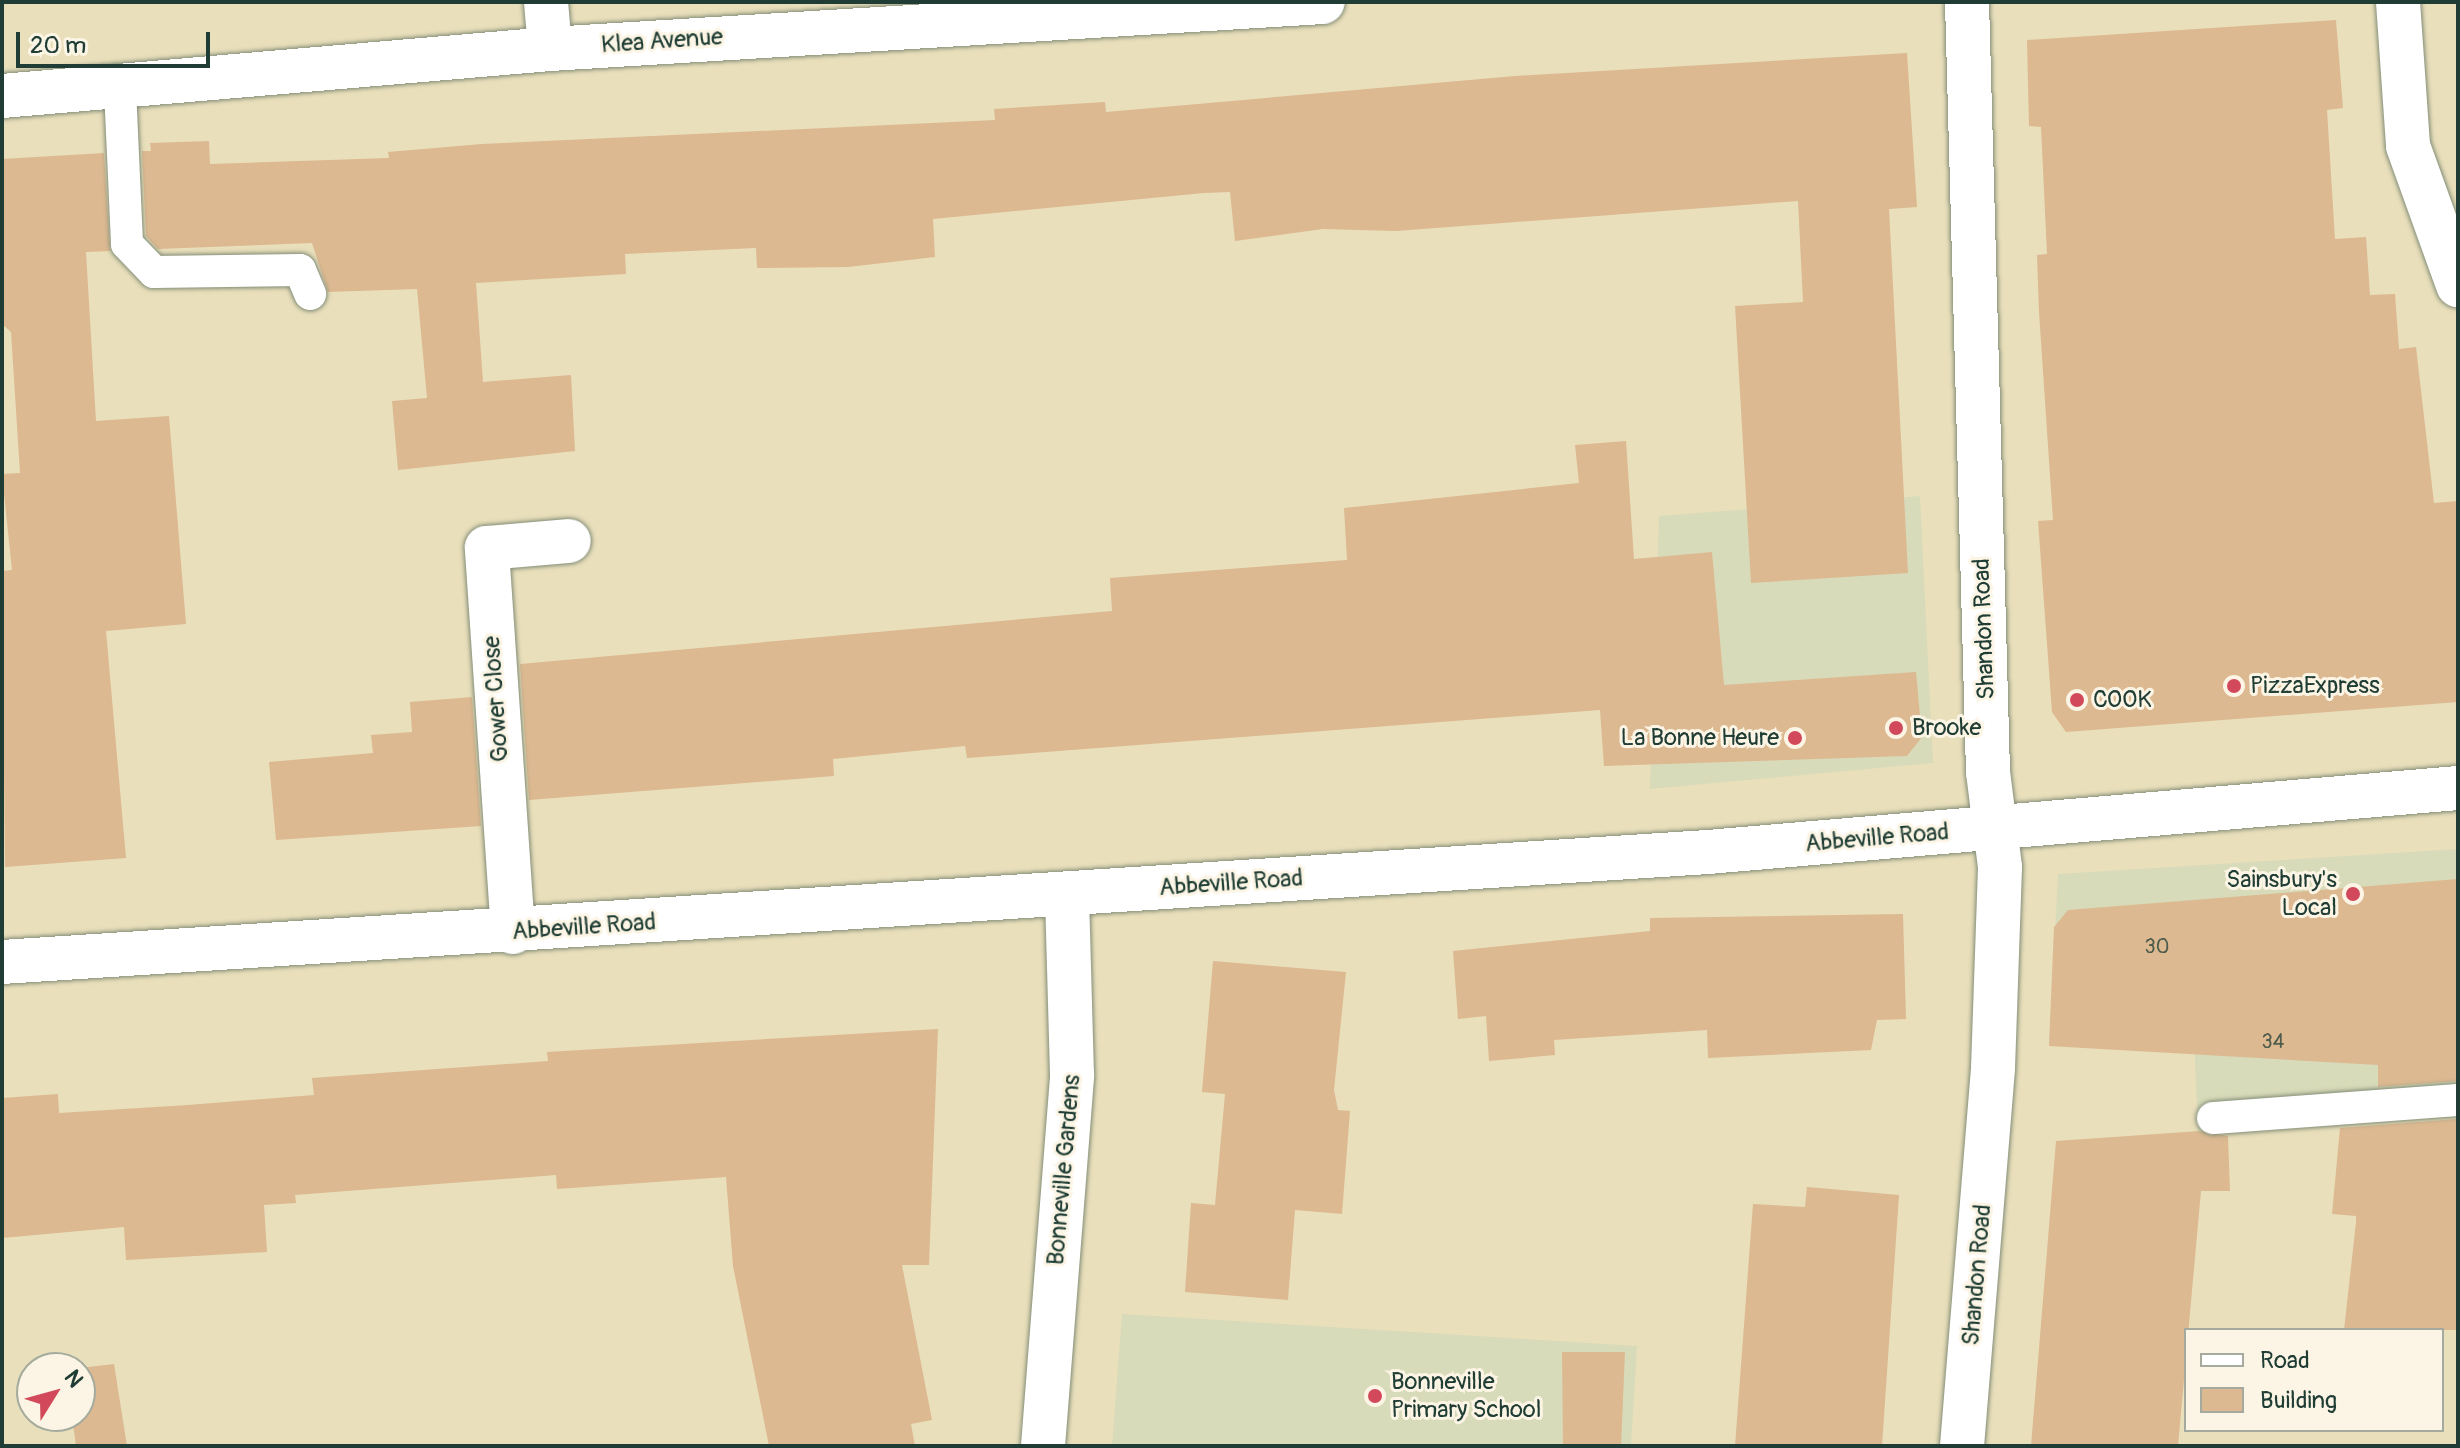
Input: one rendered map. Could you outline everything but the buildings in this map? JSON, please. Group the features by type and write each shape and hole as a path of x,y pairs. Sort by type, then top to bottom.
{"street":[{"path":"546,2 550,49"},
{"name":"Klea Avenue","path":"2,96 120,89 550,49 1160,6 1323,2"},
{"name":"Shandon Road","path":"1962,1446 1997,1007 1997,828 1988,772 1967,2"},
{"path":"2398,2 2408,146 2458,285"},
{"name":"Gower Close","path":"513,932 487,548 569,541"},
{"name":"Abbeville Road","path":"2,962 513,932 1067,894 1997,828 2458,788"},
{"name":"Bonneville Gardens","path":"1043,1446 1072,1075 1067,894"}],"lane":[{"path":"120,89 127,244 154,272 300,270 310,294"},
{"path":"2213,1118 2458,1100"}],"shaded area":[{"path":"1920,496 1933,763 1650,789 1659,516"},
{"path":"2458,849 2458,1117 2198,1132 2194,1037 2049,1046 2058,874"},
{"name":"Bonneville Primary School","path":"1122,1314 1637,1346 1631,1446 1112,1446"}],"place":[{"name":"PizzaExpress","path":"2234,686"},
{"name":"COOK","path":"2077,700"},
{"name":"Brooke","path":"1896,728"},
{"name":"La Bonne Heure","path":"1795,738"},
{"name":"Sainsbury's Local","path":"2353,894"},
{"name":"Bonneville Primary School","path":"1375,1396"}]}
